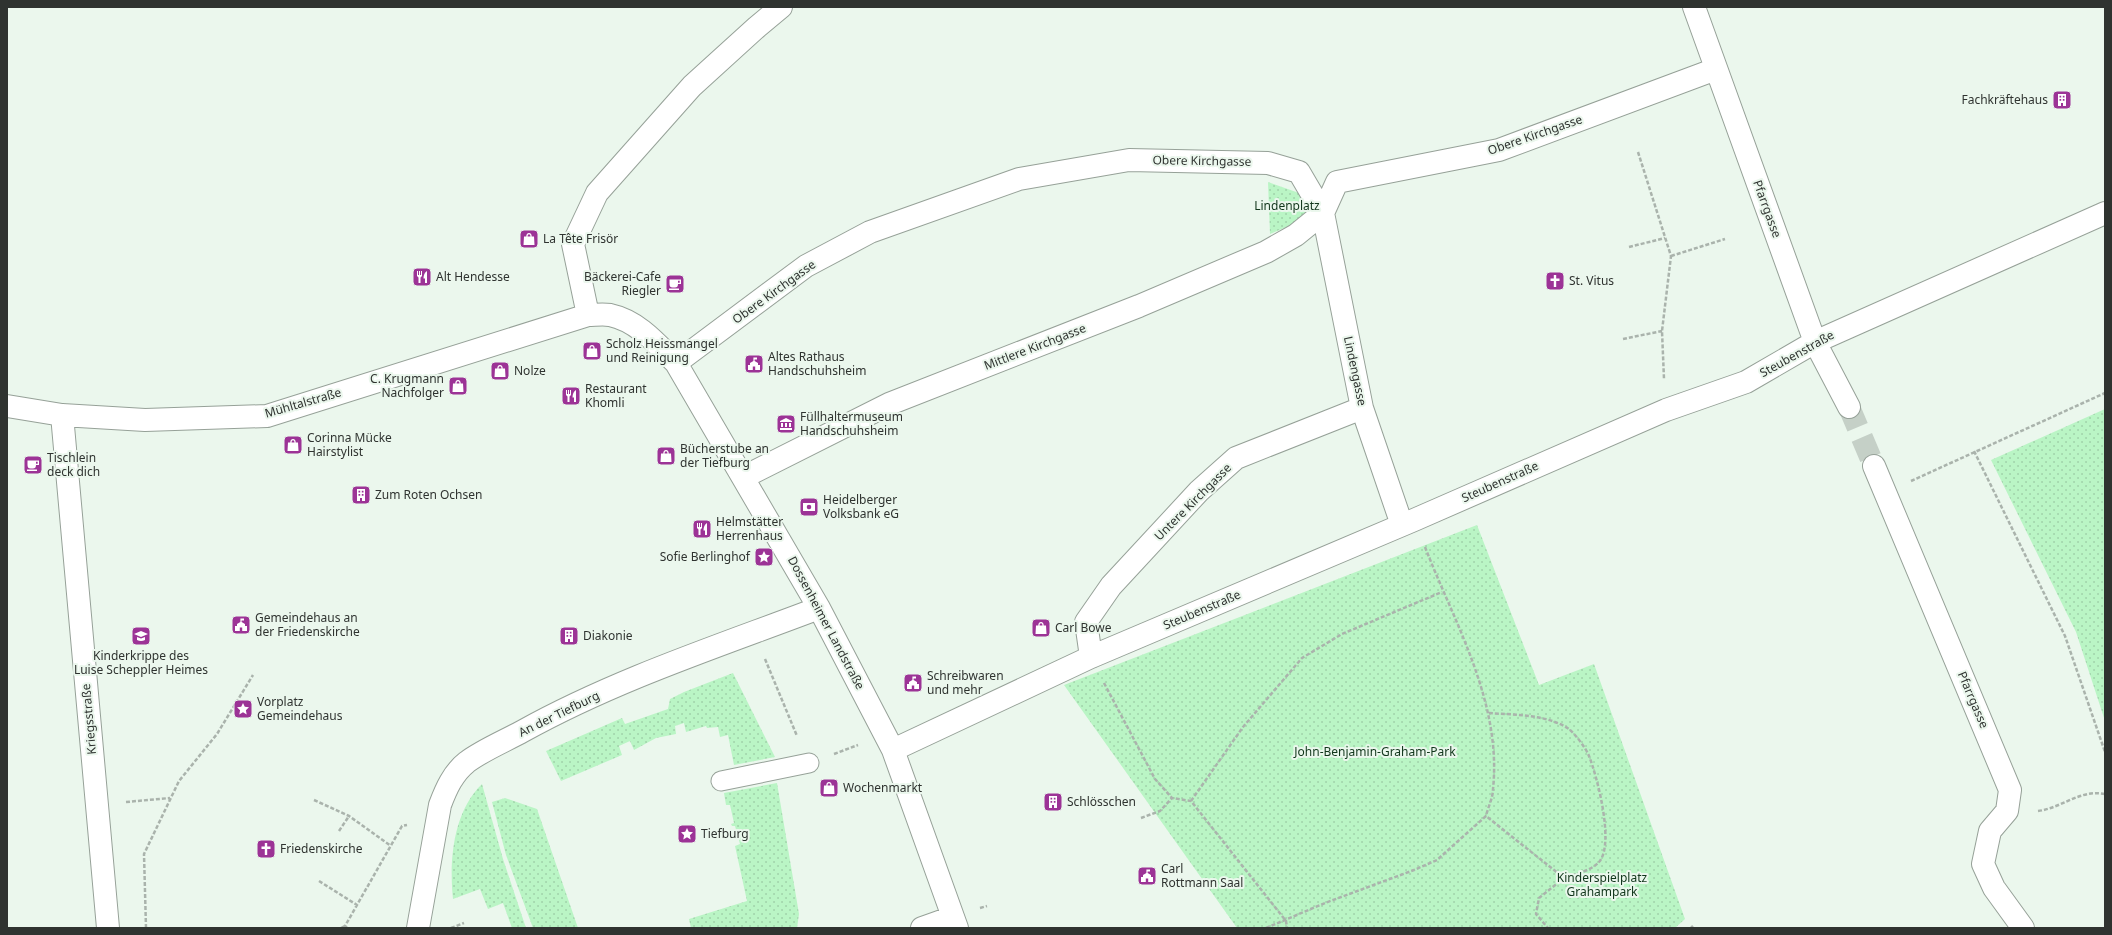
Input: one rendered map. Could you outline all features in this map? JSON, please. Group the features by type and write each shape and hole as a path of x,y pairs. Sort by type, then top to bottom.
{"street":[{"path":"588,315 573,244 597,193 692,86 757,26 781,7"},
{"name":"Pfarrgasse","path":"1694,7 1815,342 1849,407"},
{"name":"Obere Kirchgasse","path":"1323,213 1337,182 1498,150 1716,69"},
{"name":"Obere Kirchgasse","path":"676,364 806,266 870,232 1019,179 1128,160 1268,163 1299,172 1323,213"},
{"name":"Steubenstraße","path":"889,742 1408,522 1666,410 1746,382 1815,342 2105,212"},
{"name":"Lindengasse","path":"1323,213 1362,408 1408,522"},
{"name":"Mittlere Kirchgasse","path":"744,477 889,404 1139,306 1266,252 1296,235 1323,213"},
{"name":"Dossenheimer Landstraße","path":"588,315 610,315 637,326 647,333 676,364 744,477 819,608 889,742 955,923"},
{"name":"Mühltalstraße","path":"7,406 62,415 145,420 267,416 588,315"},
{"name":"Untere Kirchgasse","path":"1091,657 1086,622 1111,586 1199,491 1236,458 1362,408"},
{"name":"Kriegsstraße","path":"62,415 108,928"},
{"name":"Pfarrgasse","path":"1874,466 2010,790 2007,811"},
{"name":"An der Tiefburg","path":"418,928 437,822 446,788 454,776 467,762 559,711 662,667 819,608"},
{"path":"2007,811 1990,831 1983,864 1994,888 2023,928"},
{"path":"922,928 955,923"}],"lane":[{"path":"721,781 809,763"}],"path":[{"path":"1638,152 1671,256 1662,330 1666,410"},
{"path":"1629,247 1665,238"},
{"path":"1671,256 1725,238"},
{"path":"1623,340 1662,330"},
{"path":"1885,492 2105,393"},
{"path":"1974,451 2065,636 2105,752"},
{"path":"1266,928 1286,921 1325,903 1437,860 1486,816 1493,790 1493,749 1489,713 1468,649 1408,522"},
{"path":"1191,801 1243,727 1302,658 1342,634 1442,592"},
{"path":"755,633 809,763 889,742"},
{"path":"1091,657 1155,779 1172,798 1191,801 1286,921 1287,928"},
{"path":"146,928 144,854 179,781 217,734 253,675"},
{"path":"1489,713 1551,721 1570,730 1589,754 1598,788 1606,829 1606,847 1599,862 1583,872 1564,878 1539,898 1536,914 1548,928"},
{"path":"2007,811 2040,810 2082,795 2096,792 2105,794"},
{"path":"97,805 171,798"},
{"path":"1141,818 1160,811 1172,798"},
{"path":"314,800 349,816 391,846"},
{"path":"339,831 349,816"},
{"path":"1486,816 1564,878"},
{"path":"342,928 346,927 402,826 437,822"},
{"path":"318,881 357,905"},
{"path":"451,928 464,923"}],"green space":[{"name":"Lindenplatz","path":"1268,182 1299,193 1310,210 1291,225 1270,234"},
{"path":"2105,409 2105,721 2076,632 1991,460"},
{"name":"John-Benjamin-Graham-Park","path":"1477,525 1539,685 1594,664 1685,919 1675,928 1237,928 1064,685"},
{"path":"733,673 775,757 734,765 728,735 720,737 718,727 707,728 706,726 686,732 684,723 675,726 676,734 656,738 634,750 630,741 619,746 622,755 561,781 546,751 622,718 625,724 668,709 670,699"},
{"path":"777,783 799,914 797,928 691,928 689,919 747,901 735,846 740,844 735,826 732,826 731,824 734,823 730,805 726,805 724,793"},
{"path":"482,784 503,859 526,928 512,928 503,903 488,909 480,889 453,899 452,869 455,838 465,808 472,795"},
{"path":"505,798 537,809 578,928 533,928 506,855 492,802"}],"tunnel":[{"path":"1849,407 1874,466"}],"place":[{"name":"Fachkräftehaus","path":"2062,100"},
{"name":"La Tête Frisör","path":"529,239"},
{"name":"Alt Hendesse","path":"422,277"},
{"name":"St. Vitus","path":"1555,281"},
{"name":"Bäckerei-Cafe Riegler","path":"675,284"},
{"name":"Scholz Heissmangel und Reinigung","path":"592,351"},
{"name":"Altes Rathaus Handschuhsheim","path":"754,364"},
{"name":"Nolze","path":"500,371"},
{"name":"C. Krugmann Nachfolger","path":"458,386"},
{"name":"Restaurant Khomli","path":"571,396"},
{"name":"Füllhaltermuseum Handschuhsheim","path":"786,424"},
{"name":"Corinna Mücke Hairstylist","path":"293,445"},
{"name":"Bücherstube an der Tiefburg","path":"666,456"},
{"name":"Tischlein deck dich","path":"33,465"},
{"name":"Zum Roten Ochsen","path":"361,495"},
{"name":"Heidelberger Volksbank eG","path":"809,507"},
{"name":"Helmstätter Herrenhaus","path":"702,529"},
{"name":"Sofie Berlinghof","path":"764,557"},
{"name":"Gemeindehaus an der Friedenskirche","path":"241,625"},
{"name":"Carl Bowe","path":"1041,628"},
{"name":"Kinderkrippe des Luise Scheppler Heimes","path":"141,636"},
{"name":"Diakonie","path":"569,636"},
{"name":"Schreibwaren und mehr","path":"913,683"},
{"name":"Vorplatz Gemeindehaus","path":"243,709"},
{"name":"Wochenmarkt","path":"829,788"},
{"name":"Schlösschen","path":"1053,802"},
{"name":"Tiefburg","path":"687,834"},
{"name":"Friedenskirche","path":"266,849"},
{"name":"Carl Rottmann Saal","path":"1147,876"}],"park label":[{"name":"Kinderspielplatz Grahampark","path":"1602,885"}]}
